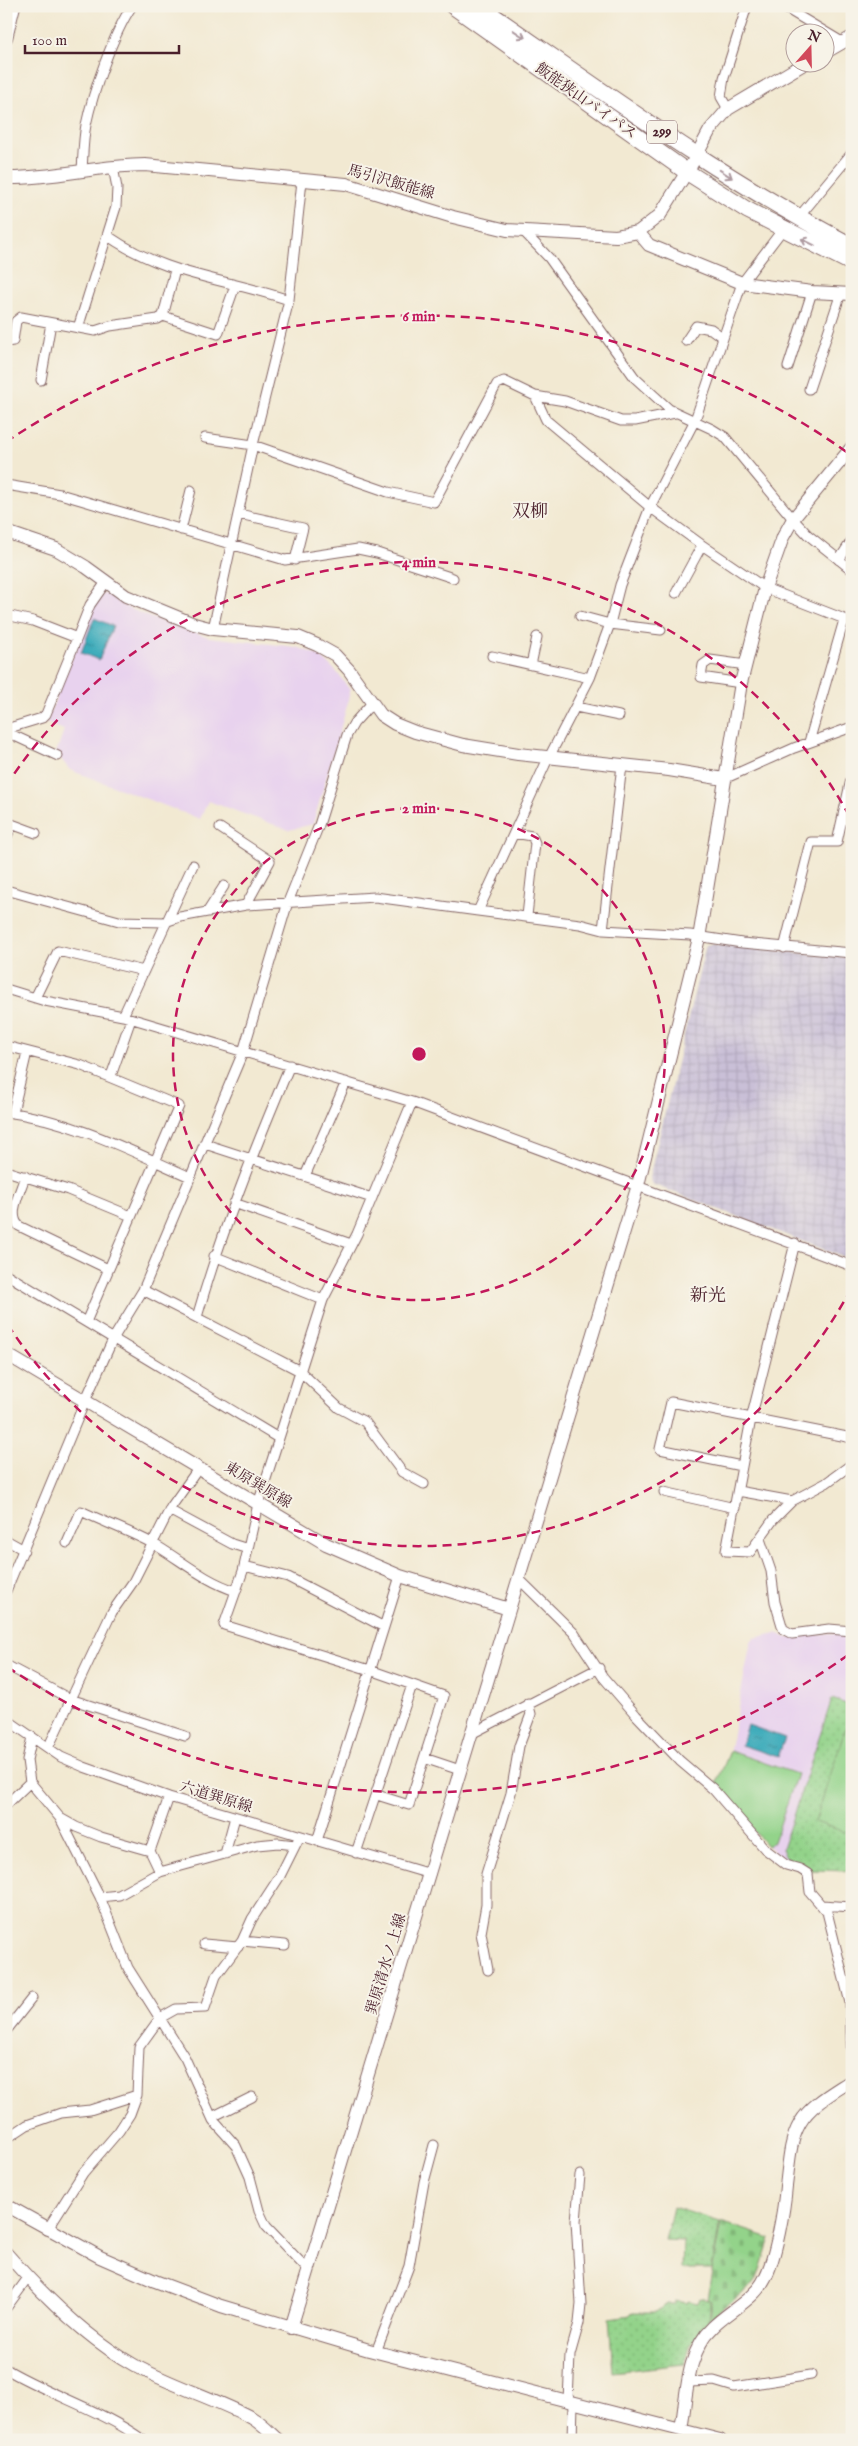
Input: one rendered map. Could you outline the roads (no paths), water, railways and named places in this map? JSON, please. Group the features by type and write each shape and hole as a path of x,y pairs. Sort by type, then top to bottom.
{"highway":[{"name":"飯能狭山バイパス","path":"453,6 687,172 782,229 852,263"},
{"name":"飯能狭山バイパス","path":"479,6 696,156 798,218 852,246"}],"street":[{"path":"6,38 14,6"},
{"path":"82,171 86,126 95,93 116,38 132,6"},
{"path":"728,109 721,97 724,78 747,6"},
{"path":"782,6 847,40"},
{"path":"836,46 847,40"},
{"name":"馬引沢飯能線","path":"6,178 47,177 113,167 145,165 346,184 482,225 526,233 610,236 638,232 660,215 710,130 728,109 790,72"},
{"path":"798,218 852,153"},
{"path":"78,328 116,207 117,188 113,167"},
{"path":"213,630 253,445 289,300 302,181"},
{"path":"478,910 549,758 590,678 610,624 620,585 650,508 695,420 742,283 782,229"},
{"path":"638,232 649,245 742,283 812,292 847,294 809,389"},
{"path":"526,233 549,258 635,378 648,392 675,413 695,420 725,437 737,449 792,519 808,535 852,570"},
{"path":"108,236 129,250 176,270 235,286 260,290 289,300"},
{"path":"6,342 12,341 18,318 95,330 158,319 163,316 176,270"},
{"path":"163,316 218,334 235,286"},
{"path":"788,366 812,292"},
{"path":"41,380 52,323"},
{"path":"686,341 696,326 711,329 722,337"},
{"path":"205,438 253,445 388,492 434,502 497,384 504,381 535,396 565,401 621,421 635,421 675,413"},
{"path":"535,396 546,420 650,508 702,546 766,588 848,621 809,742"},
{"name":"巽原清水ノ上線","path":"291,2328 638,1185 699,938 741,683 766,588 783,537 792,519 852,447"},
{"path":"6,485 60,494 285,560 358,550 377,552 453,578"},
{"path":"181,530 191,490"},
{"path":"239,514 302,528 295,560"},
{"path":"6,532 56,549 126,596 157,610 213,630 298,637 335,655 345,665 382,715 395,724 415,732 463,745 549,758 622,765 724,779 809,742 852,727"},
{"path":"839,560 852,540"},
{"path":"676,593 702,546"},
{"path":"6,731 42,718 46,714 90,605 106,582"},
{"path":"6,615 32,621 77,638"},
{"path":"580,616 610,624 661,630"},
{"path":"531,665 537,637"},
{"path":"492,656 590,678"},
{"path":"741,683 701,677 703,665 710,660 746,665"},
{"path":"6,1592 85,1401 113,1339 143,1290 243,1052 288,902 318,825 347,735 354,723 372,703"},
{"path":"576,707 619,716"},
{"path":"6,731 58,756"},
{"path":"602,930 622,765"},
{"path":"784,948 811,842 837,842 851,781"},
{"path":"6,839 9,823 36,833"},
{"path":"220,828 270,861 246,905"},
{"path":"514,834 532,836 535,843 527,916"},
{"path":"111,1076 127,1017 144,971 193,865"},
{"path":"208,911 224,886"},
{"path":"6,890 109,919 165,922 208,911 246,905 375,897 527,916 580,924 602,930 690,935 699,938 784,948 852,953"},
{"path":"35,998 58,951 144,971"},
{"path":"6,989 35,998 127,1017 412,1102 795,1242 852,1266"},
{"path":"6,1046 68,1062 111,1076 179,1106 86,1322"},
{"path":"28,1052 10,1112 54,1121 88,1132 190,1178"},
{"path":"197,1317 214,1256 250,1161 290,1065"},
{"path":"305,1176 346,1082"},
{"path":"377,1795 409,1805 444,1696 370,1670 224,1625 244,1566 258,1504 278,1438 323,1300 372,1198 412,1102"},
{"path":"204,1144 250,1161 305,1176 372,1198"},
{"path":"6,1171 68,1190 131,1216"},
{"path":"25,1176 14,1214 14,1221 19,1226 108,1269"},
{"path":"234,1203 351,1244"},
{"path":"795,1242 751,1419 726,1551 750,1552 773,1520 792,1501 826,1483 852,1464"},
{"path":"214,1256 323,1300"},
{"path":"6,1274 278,1438"},
{"path":"143,1290 300,1371 339,1408 365,1422 402,1472 424,1484"},
{"name":"東原巽原線","path":"6,1354 326,1544 400,1576 509,1609"},
{"path":"741,1466 660,1449 671,1402 852,1438"},
{"path":"48,1748 112,1612 133,1582 169,1510 198,1469"},
{"path":"738,1491 792,1501"},
{"path":"664,1492 735,1508"},
{"path":"169,1510 232,1544 248,1549"},
{"path":"67,1543 81,1511 151,1543 200,1575 221,1586 236,1591"},
{"path":"760,1539 771,1571 775,1602 783,1629 792,1634 829,1629 852,1631"},
{"path":"6,1540 24,1550"},
{"path":"244,1566 288,1577 384,1627"},
{"path":"317,1841 400,1576"},
{"path":"518,1578 574,1633 599,1668 603,1677 636,1715 680,1761 713,1789 765,1849 786,1865 800,1868 808,1874 810,1892 827,1912 850,2003 852,2071"},
{"path":"6,1665 70,1699 185,1736"},
{"path":"471,1734 599,1668"},
{"path":"356,1853 377,1795 412,1685"},
{"path":"488,1970 481,1933 486,1905 486,1874 511,1793 519,1746 531,1714 528,1703"},
{"name":"六道巽原線","path":"6,1719 62,1757 84,1767 169,1797 430,1874"},
{"path":"32,1737 27,1760 30,1782 60,1818 100,1897 128,1968 185,2058 212,2117 236,2146 250,2177 259,2210 266,2226 309,2271"},
{"path":"424,1758 460,1770"},
{"path":"6,1805 30,1782"},
{"path":"160,1872 150,1851 169,1797"},
{"path":"225,1854 235,1817"},
{"path":"60,1818 101,1837 150,1851"},
{"path":"47,2230 83,2173 119,2131 130,2114 137,2095 140,2047 160,2018 176,2009 205,2008 216,1976 240,1944 300,1836"},
{"path":"100,1897 119,1895 160,1872 225,1854 266,1844 295,1845"},
{"path":"822,1905 852,1907"},
{"path":"204,1944 284,1945"},
{"path":"6,2031 32,1998"},
{"path":"680,2435 692,2360 703,2338 711,2328 759,2288 766,2278 779,2231 791,2151 800,2123 815,2106 852,2080"},
{"path":"6,2139 27,2125 62,2113 90,2110 137,2095"},
{"path":"212,2117 252,2098"},
{"path":"376,2352 408,2266 424,2182 434,2145"},
{"path":"572,2440 570,2355 579,2323 581,2304 576,2221 580,2175"},
{"path":"6,2205 47,2230 100,2258 155,2281 291,2328 570,2402 680,2435 720,2440"},
{"path":"6,2253 28,2278 92,2337 132,2364 175,2386 253,2419 278,2440"},
{"path":"6,2308 28,2278"},
{"path":"6,2369 66,2401 117,2423 143,2440"},
{"path":"689,2382 714,2381 734,2387 811,2376"}],"water":[{"path":"94,618 113,626 99,660 81,653"},
{"path":"748,1725 785,1738 778,1757 741,1745"}],"district":[{"name":"双柳","path":"530,512"},
{"name":"新光","path":"708,1296"}]}
